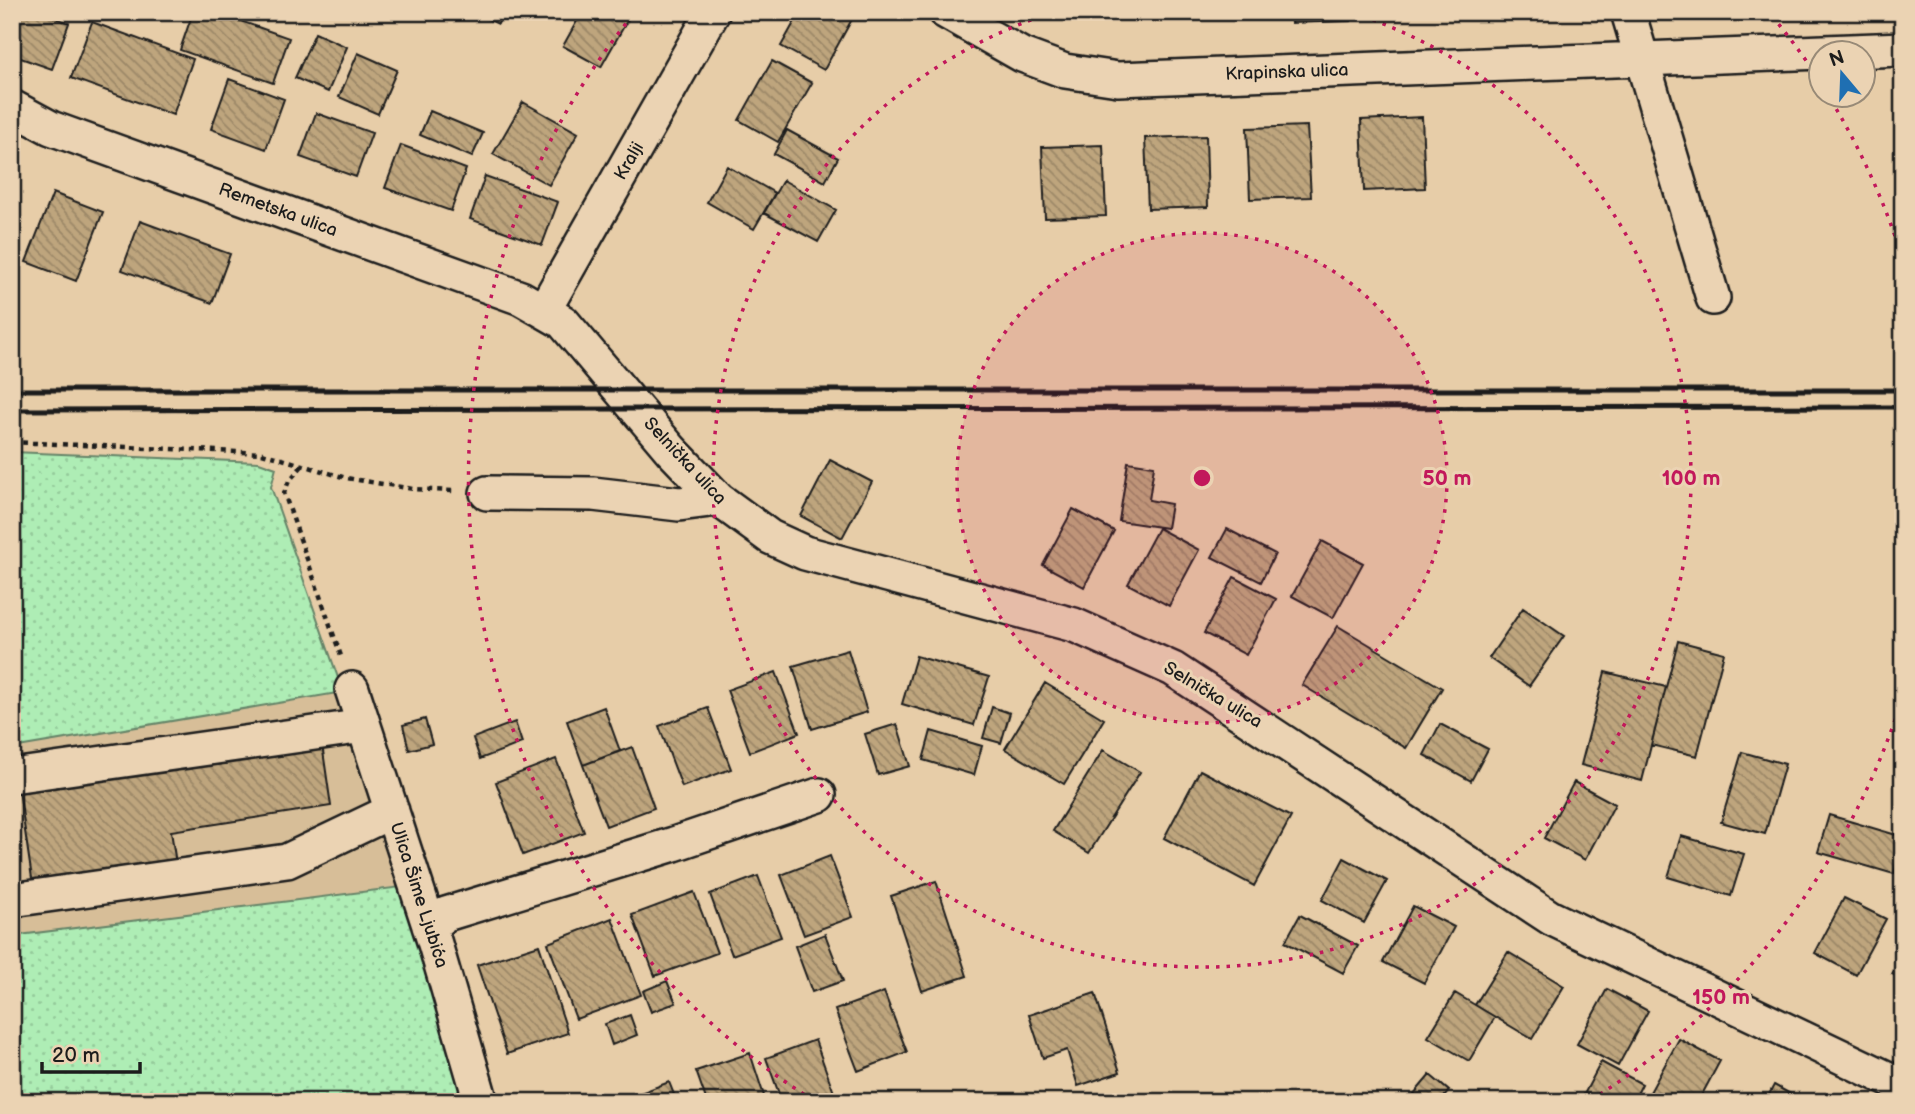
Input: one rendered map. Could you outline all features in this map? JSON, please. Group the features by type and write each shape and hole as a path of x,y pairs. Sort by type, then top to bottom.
{"street":[{"name":"Kralji","path":"544,310 713,12"},
{"name":"Krapinska ulica","path":"946,12 1022,55 1065,71 1118,79 1903,49"},
{"path":"1628,12 1713,298"},
{"name":"Remetska ulica","path":"12,107 51,128 522,298 544,310"},
{"name":"Selnička ulica","path":"544,310 563,322 582,342 671,450 718,499 770,537 805,552 1074,625 1173,668 1551,918 1903,1086"},
{"path":"487,493 593,494 679,504 718,499"},
{"name":"Ulica Šime Ljubića","path":"352,689 429,926 481,1102"},
{"path":"12,776 364,726"},
{"path":"429,926 446,914 674,844 819,795"},
{"path":"12,900 287,861 392,811"}],"path":[{"path":"12,442 262,453 346,478 413,489 487,493"},
{"path":"303,466 289,481 284,494 352,689"}],"shaded area":[{"path":"343,692 401,887 12,936 12,748"}],"green space":[{"path":"12,452 259,462 276,468 271,487 343,692 12,748"},
{"path":"401,887 465,1102 12,1102 12,936"}],"building":[{"path":"12,12 40,12 69,23 52,69 12,55"},
{"path":"193,12 215,12 289,38 273,83 180,50"},
{"path":"473,12 504,12 498,24"},
{"path":"582,12 632,12 601,67 563,46"},
{"path":"800,12 856,12 824,70 781,46"},
{"path":"1159,12 1219,12 1219,18 1159,21"},
{"path":"1290,12 1351,12 1351,21 1291,23"},
{"path":"92,22 193,59 173,115 71,78"},
{"path":"315,33 347,47 328,92 295,78"},
{"path":"358,53 397,70 378,114 339,97"},
{"path":"772,61 812,83 778,142 739,120"},
{"path":"229,79 284,99 266,149 211,129"},
{"path":"523,102 578,133 549,185 493,154"},
{"path":"430,111 483,133 472,157 420,135"},
{"path":"316,113 372,133 356,177 300,157"},
{"path":"1422,117 1425,188 1364,191 1361,120"},
{"path":"1307,126 1311,197 1250,199 1247,128"},
{"path":"787,130 838,158 825,182 774,154"},
{"path":"1206,136 1208,207 1148,209 1145,138"},
{"path":"401,145 466,169 451,211 385,188"},
{"path":"1103,145 1106,216 1045,218 1042,147"},
{"path":"727,166 775,193 754,229 707,202"},
{"path":"485,176 558,202 542,245 470,219"},
{"path":"783,180 836,210 818,242 764,213"},
{"path":"53,193 103,212 76,281 26,262"},
{"path":"140,221 230,254 212,303 122,270"},
{"path":"830,460 872,482 842,538 801,516"},
{"path":"1128,462 1154,466 1149,500 1171,504 1167,528 1119,521"},
{"path":"1073,509 1114,531 1084,587 1043,565"},
{"path":"1158,528 1199,550 1169,606 1128,584"},
{"path":"1227,529 1275,554 1261,582 1212,557"},
{"path":"1322,541 1363,563 1333,618 1292,596"},
{"path":"1234,577 1276,599 1246,655 1204,633"},
{"path":"1523,608 1564,636 1529,686 1489,658"},
{"path":"1338,626 1442,688 1406,748 1302,685"},
{"path":"1678,641 1724,653 1697,756 1651,745"},
{"path":"848,650 867,712 812,729 793,666"},
{"path":"916,656 989,677 974,725 902,704"},
{"path":"776,672 799,733 750,752 727,690"},
{"path":"1605,672 1666,687 1642,781 1581,765"},
{"path":"1045,683 1104,719 1064,784 1005,749"},
{"path":"604,707 620,751 583,765 567,721"},
{"path":"992,707 1010,713 1001,743 983,738"},
{"path":"708,708 731,769 682,787 659,726"},
{"path":"425,719 432,744 409,750 403,725"},
{"path":"515,722 522,743 480,759 473,738"},
{"path":"897,724 910,766 878,775 865,734"},
{"path":"1440,724 1488,749 1471,781 1424,755"},
{"path":"931,731 982,746 974,775 923,760"},
{"path":"322,744 331,806 171,831 177,870 34,892 19,790"},
{"path":"632,747 654,808 606,826 583,765"},
{"path":"1103,750 1140,772 1089,853 1053,831"},
{"path":"1742,752 1785,764 1765,834 1721,822"},
{"path":"556,759 584,832 523,855 496,782"},
{"path":"1200,770 1291,817 1254,886 1164,838"},
{"path":"1574,782 1615,804 1585,860 1544,838"},
{"path":"1829,815 1903,837 1894,874 1818,852"},
{"path":"1681,836 1744,854 1731,896 1668,877"},
{"path":"830,856 853,917 804,935 781,875"},
{"path":"1344,858 1387,881 1364,923 1322,900"},
{"path":"758,876 781,937 732,955 710,894"},
{"path":"936,881 967,976 922,991 891,896"},
{"path":"694,892 717,953 655,976 632,915"},
{"path":"1844,898 1886,919 1856,975 1815,953"},
{"path":"1413,906 1454,927 1424,983 1383,962"},
{"path":"1300,915 1358,946 1343,973 1285,942"},
{"path":"612,918 641,995 576,1019 548,943"},
{"path":"825,934 843,981 812,992 795,946"},
{"path":"539,945 568,1033 507,1054 477,965"},
{"path":"1508,952 1564,986 1532,1039 1475,1005"},
{"path":"1903,954 1903,979 1892,974"},
{"path":"667,981 676,1003 651,1012 643,991"},
{"path":"1607,989 1648,1011 1618,1066 1577,1044"},
{"path":"884,992 907,1052 858,1071 835,1010"},
{"path":"1095,993 1120,1072 1078,1086 1067,1050 1043,1058 1029,1015"},
{"path":"1455,993 1495,1017 1469,1061 1428,1037"},
{"path":"630,1015 637,1035 612,1045 605,1024"},
{"path":"1679,1039 1720,1061 1698,1102 1663,1102 1649,1094"},
{"path":"815,1040 837,1101 782,1102 766,1058"},
{"path":"750,1053 766,1102 707,1102 696,1071"},
{"path":"1601,1062 1642,1084 1633,1102 1580,1102"},
{"path":"1430,1075 1449,1091 1440,1102 1407,1102"},
{"path":"669,1082 677,1102 620,1102 620,1101"},
{"path":"1774,1085 1805,1102 1765,1102"}],"railway":[{"path":"12,390 1903,390"},
{"path":"12,410 1903,407"}]}
